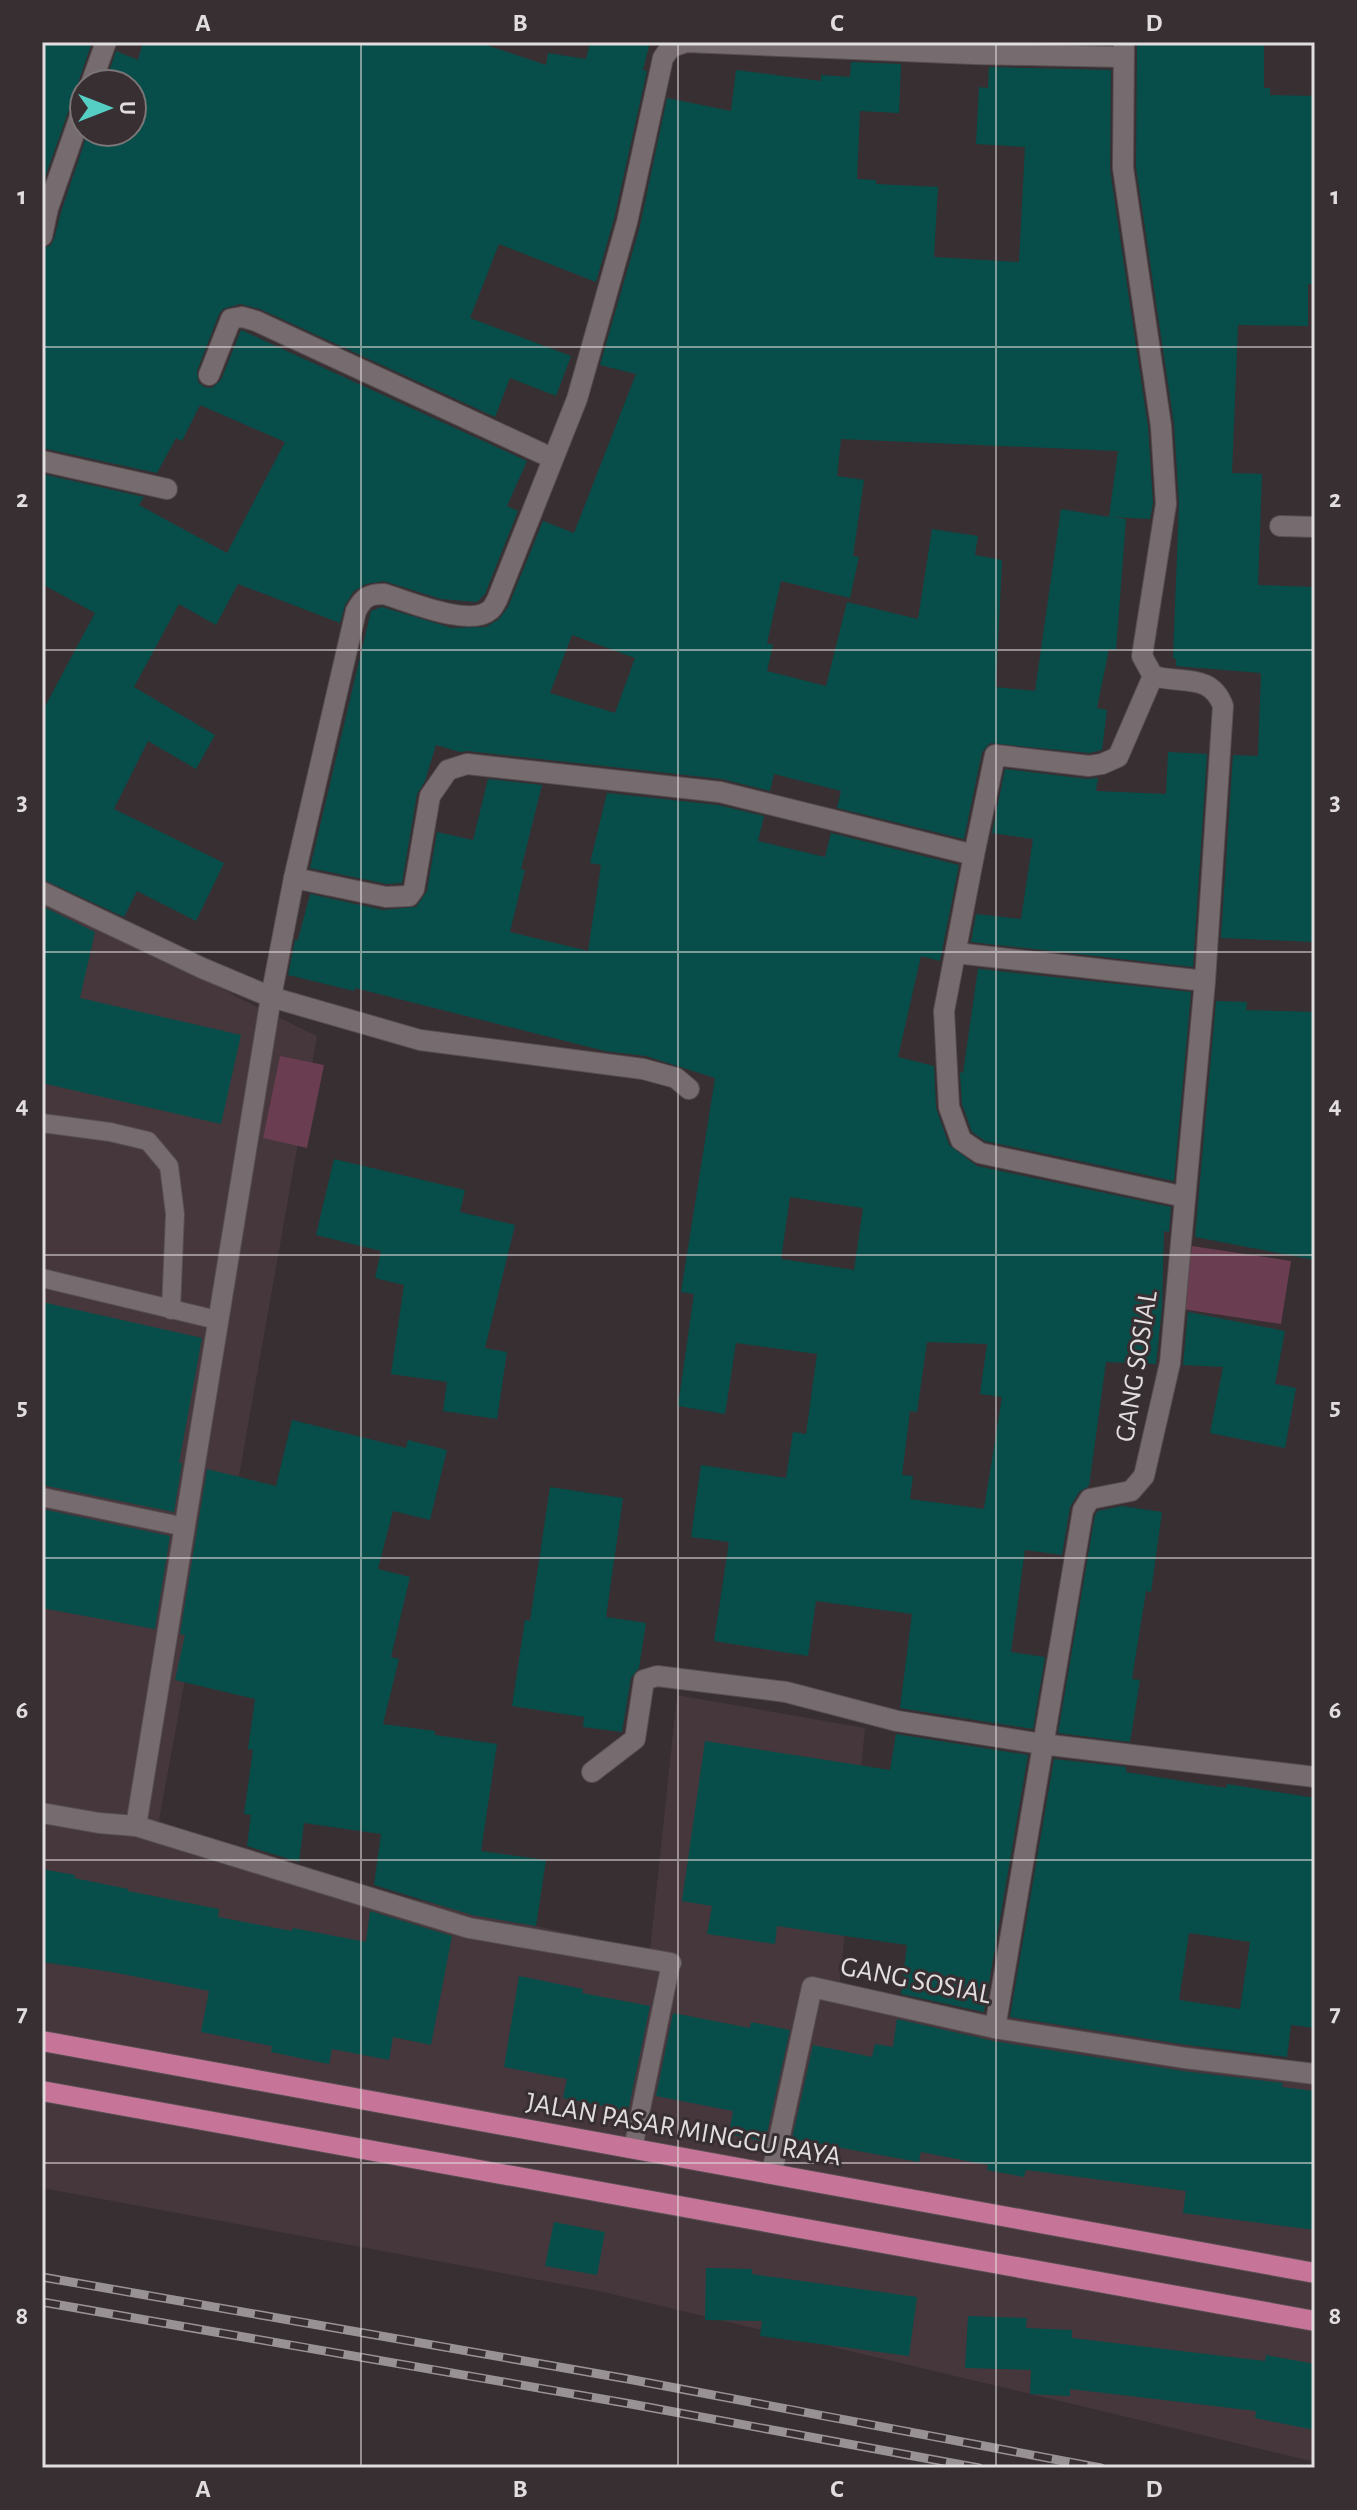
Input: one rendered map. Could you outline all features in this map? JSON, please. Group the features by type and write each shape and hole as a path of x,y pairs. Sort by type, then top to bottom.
{"main road":[{"name":"JALAN PASAR MINGGU RAYA","path":"42,2041 1315,2273"},
{"path":"42,2091 1315,2321"}],"street":[{"path":"97,68 106,42"},
{"path":"136,1826 271,997 294,878 356,611 362,600 371,594 384,594 463,617 490,611 497,600 577,399 627,222 656,83 663,58 671,47 687,42 974,54 1124,50 1123,168 1161,426 1166,504 1142,656 1153,676 1118,757 1089,766 995,755 944,1011 949,1107 961,1140 980,1153 1185,1197"},
{"path":"42,236 48,208 69,148"},
{"path":"209,375 231,319 242,317 552,458"},
{"path":"42,461 167,489"},
{"path":"1280,526 1315,527"},
{"name":"GANG SOSIAL","path":"772,2172 811,1992 995,2028 1083,1510 1090,1499 1131,1491 1144,1476 1170,1363 1205,981 1223,706 1219,694 1210,685 1153,676"},
{"path":"294,878 386,897 409,896 414,889 430,796 448,770 467,764 720,792 974,855"},
{"path":"42,892 271,997 420,1040 643,1069 676,1078 689,1089"},
{"path":"956,953 1205,981"},
{"path":"592,1772 635,1739 644,1680 657,1676 786,1692 897,1721 1042,1744 1315,1777"},
{"path":"42,1813 136,1826 469,1928 670,1967"},
{"path":"995,2028 1185,2058 1315,2074"}],"lane":[{"path":"42,1123 110,1132 148,1141 169,1166 175,1214 171,1310"},
{"path":"42,1278 217,1320"},
{"path":"42,1497 185,1527"},
{"path":"633,2148 670,1967"}],"shaded area":[{"path":"42,878 237,997 317,1036 239,1476 188,1663 155,1842 650,1951 677,1695 865,1728 839,1991 1315,2065 1315,2462 599,2291 42,2188"},
{"path":"280,1056 324,1065 307,1148 263,1138"},
{"path":"1192,1246 1291,1261 1281,1324 1182,1309"}],"building":[{"path":"42,42 92,42 83,68 68,68 68,112 42,186"},
{"path":"143,42 477,42 546,65 548,53 586,59 590,42 650,42 643,70 647,71 614,219 596,282 499,244 470,318 571,356 556,396 510,378 495,417 260,309 240,304 223,309 219,314 197,371 198,382 204,387 212,388 221,380 241,330 527,461 507,506 518,511 485,594 477,602 441,599 384,581 366,584 354,591 345,605 340,623 238,584 216,625 179,604 134,687 215,735 196,769 148,741 114,809 224,863 196,921 137,891 124,917 42,879 42,712 95,613 42,584 42,474 144,497 139,505 227,553 285,442 200,405 182,441 176,438 157,473 42,448 42,249 51,245 54,239 83,148 148,148 148,68 110,68 116,51 138,60"},
{"path":"1137,42 1264,44 1264,88 1270,88 1270,95 1315,96 1315,284 1308,284 1308,326 1238,325 1232,473 1262,474 1258,585 1315,587 1315,942 1221,938 1233,755 1258,756 1261,673 1176,666 1176,659 1173,658 1179,503 1174,424 1136,167"},
{"path":"851,62 901,64 899,113 860,111 857,179 876,180 876,184 938,187 934,257 1019,262 1025,147 976,144 979,87 988,88 989,67 1111,70 1110,170 1148,427 1153,503 1150,519 1111,517 1126,519 1116,650 1109,649 1097,708 1107,710 1102,750 1089,753 990,743 982,752 964,839 837,808 841,791 774,774 770,791 722,779 460,752 436,745 425,781 417,794 402,883 387,884 310,868 371,611 382,607 452,628 486,627 499,619 508,607 543,521 574,533 636,374 600,365 640,226 667,98 731,111 736,70 821,81 821,75 850,77","holes":["841,439 1118,451 1109,517 1061,509 1035,691 996,687 1002,560 975,555 978,536 932,529 918,619 847,602 826,686 767,671 773,645 767,643 781,581 850,598 859,557 853,556 864,480 837,476","572,635 635,658 615,713 550,693"]},
{"path":"1168,752 1207,754 1193,967 971,942 976,914 1021,919 1033,839 992,833 1005,769 1098,778 1096,791 1166,794"},
{"path":"488,779 542,785 521,869 525,870 510,932 588,951 601,865 590,863 607,793 718,805 764,816 758,841 825,857 831,833 959,865 940,961 921,956 898,1057 934,1066 936,1108 949,1145 977,1166 1171,1207 1169,1232 1164,1231 1162,1307 1156,1364 1106,1362 1089,1486 1079,1492 1070,1507 1062,1555 1025,1550 1011,1652 1045,1657 1033,1729 900,1708 912,1614 816,1601 808,1656 714,1641 729,1542 691,1537 701,1465 786,1478 793,1432 806,1434 817,1354 736,1343 725,1414 678,1406 694,1294 681,1292 715,1078 646,1056 605,1051 355,988 354,991 288,975 295,940 298,940 310,894 383,910 416,907 427,891 437,832 473,840","holes":["790,1197 863,1208 854,1270 781,1259","927,1342 987,1344 980,1394 1002,1397 984,1509 910,1499 913,1476 902,1475 910,1411 917,1412"]},
{"path":"42,906 95,932 80,998 241,1035 221,1124 42,1083"},
{"path":"971,968 1191,992 1174,1181 985,1141 972,1132 962,1104 960,1072 963,1073 978,969"},
{"path":"1216,1001 1247,1002 1246,1010 1315,1012 1315,1260 1195,1237"},
{"path":"334,1159 465,1190 460,1212 515,1225 485,1348 507,1352 497,1419 443,1411 447,1382 391,1374 404,1285 375,1278 381,1251 316,1235"},
{"path":"42,1302 202,1338 179,1463 182,1463 174,1512 42,1485"},
{"path":"1188,1312 1285,1331 1275,1384 1296,1388 1285,1448 1210,1433 1223,1367 1183,1365"},
{"path":"292,1420 406,1448 408,1440 447,1450 430,1520 393,1511 378,1569 410,1577 391,1657 399,1659 383,1724 497,1744 481,1851 546,1860 536,1926 472,1915 374,1885 381,1834 304,1823 299,1862 247,1846 251,1815 244,1814 253,1750 248,1749 255,1699 175,1680 185,1635 180,1634 207,1469 276,1486"},
{"path":"550,1487 623,1498 606,1617 646,1623 639,1668 631,1678 622,1732 583,1727 584,1717 512,1706 525,1620 530,1621"},
{"path":"1122,1506 1162,1512 1151,1592 1146,1591 1132,1679 1140,1680 1130,1742 1058,1733 1095,1515 1098,1511"},
{"path":"42,1509 170,1536 155,1629 42,1608"},
{"path":"896,1734 1028,1755 984,2012 901,1994 907,1945 777,1926 775,1944 707,1934 712,1906 682,1901 705,1741 890,1770"},
{"path":"1054,1759 1126,1767 1126,1772 1226,1788 1227,1784 1315,1798 1315,2028 1291,2025 1287,2057 1187,2045 1010,2017","holes":["1189,1933 1250,1942 1240,2009 1179,2000"]},
{"path":"42,1869 128,1891 219,1909 218,1917 292,1931 293,1928 366,1942 370,1911 452,1936 431,2045 393,2037 389,2060 332,2049 329,2064 271,2052 272,2046 201,2032 209,1991 42,1962"},
{"path":"519,1976 583,1989 582,1993 650,2006 628,2111 563,2098 567,2079 504,2067"},
{"path":"673,2013 750,2028 751,2022 790,2030 765,2142 729,2134 733,2111 656,2096"},
{"path":"897,2019 993,2041 1183,2071 1283,2083 1282,2087 1315,2091 1315,2230 1183,2213 1186,2191 1026,2170 1024,2177 987,2170 988,2165 921,2152 919,2162 792,2139 813,2045 872,2057 875,2044 893,2047"},
{"path":"554,2222 605,2232 597,2275 545,2266"},
{"path":"706,2268 752,2269 752,2274 917,2297 909,2356 760,2336 762,2321 705,2320"},
{"path":"968,2316 1027,2318 1026,2328 1072,2330 1072,2338 1265,2361 1266,2355 1315,2364 1315,2430 1255,2418 1256,2411 1070,2389 1070,2396 1030,2394 1031,2370 965,2368"}],"railway":[{"path":"42,2277 628,2379 1101,2468"},
{"path":"42,2302 979,2468"}]}
